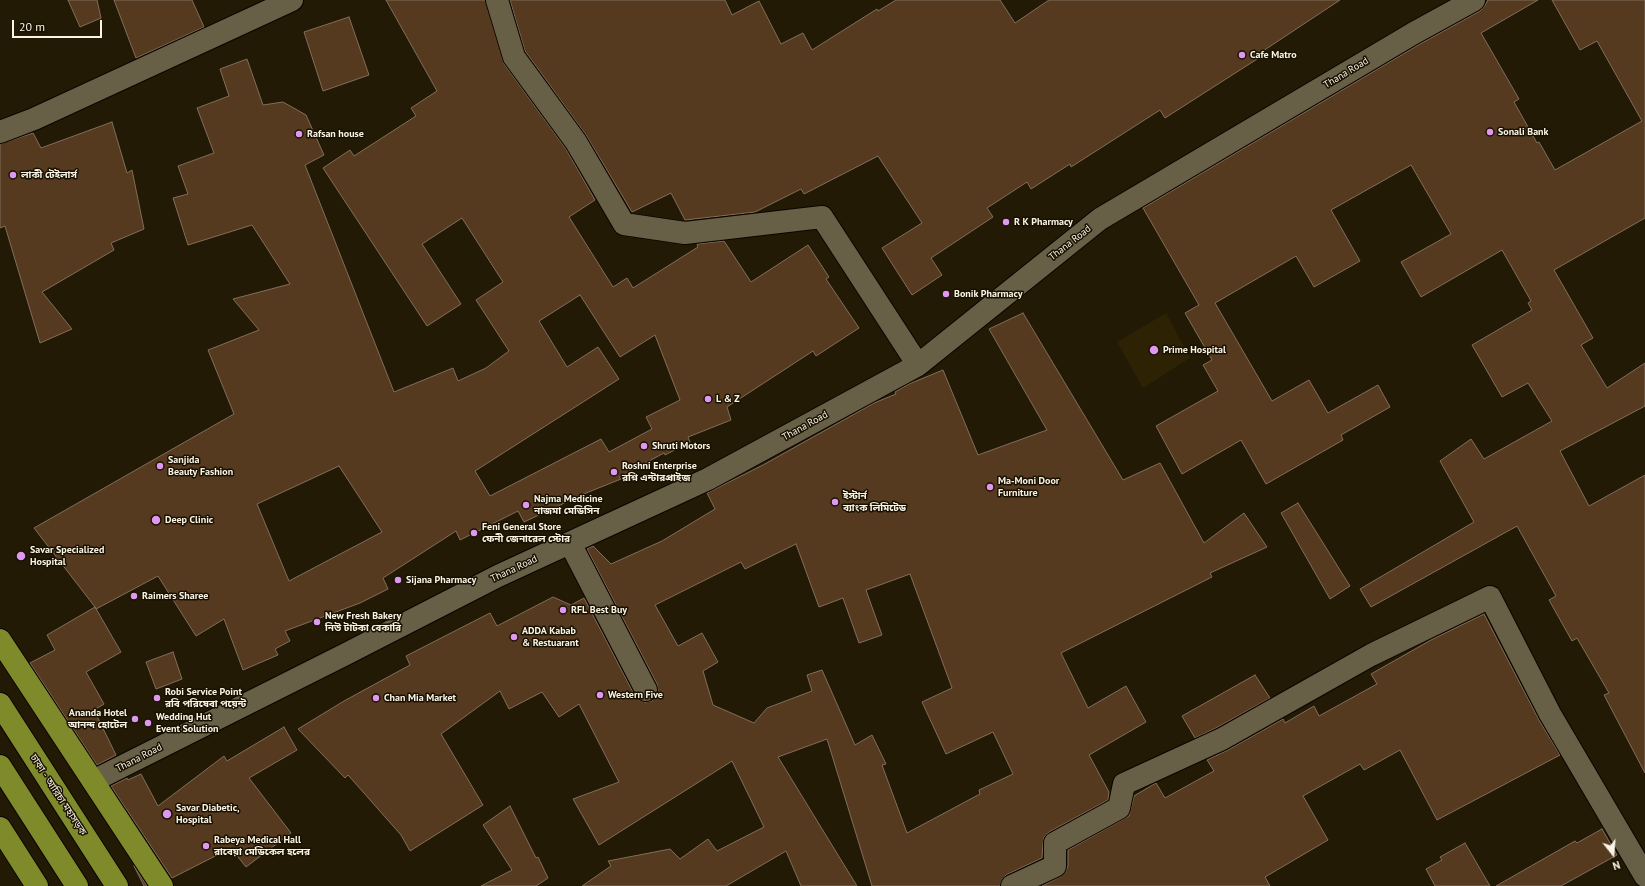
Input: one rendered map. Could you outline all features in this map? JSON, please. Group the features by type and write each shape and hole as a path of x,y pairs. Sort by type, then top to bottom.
{"highway":[{"path":"0,640 162,886"},
{"name":"ঢাকা - আরিচা মহাসড়ক","path":"0,704 117,886"},
{"path":"0,766 78,886"},
{"path":"0,828 37,886"}],"street":[{"path":"0,132 34,119 292,0"},
{"path":"497,0 514,57 576,142 624,224 685,233 822,217 918,365"},
{"name":"Thana Road","path":"93,781 498,576 708,479 918,365 1100,219 1414,33 1474,0"},
{"path":"570,543 646,690"},
{"path":"1012,886 1055,866 1055,843 1119,808 1124,784 1222,739 1371,655 1490,597 1550,714 1645,876"}],"shaded area":[{"name":"Prime Hospital","path":"1166,313 1190,358 1143,388 1117,342"}],"building":[{"path":"68,0 97,0 101,18 80,27"},
{"path":"114,0 192,0 204,27 136,58"},
{"path":"386,0 485,0 504,64 566,149 595,200 569,217 613,287 627,278 633,288 698,247 697,244 724,241 751,282 808,245 829,277 826,279 859,328 816,356 813,351 727,407 731,420 688,437 690,442 665,455 664,453 619,477 621,479 586,493 524,522 518,511 460,540 456,531 383,578 388,589 360,603 285,631 290,641 275,649 278,655 243,670 224,619 196,636 158,576 96,609 121,652 86,672 104,704 94,710 116,755 97,765 30,663 55,650 47,635 95,607 34,528 234,414 208,350 259,330 233,299 290,284 252,225 188,245 173,198 188,194 178,166 214,153 197,108 229,96 220,69 247,59 263,105 283,102 306,115 324,155 305,165 394,392 453,368 458,381 486,368 509,351 476,300 503,282 462,218 422,244 461,304 427,326 323,168 350,150 354,156 416,116 411,108 437,91","holes":["580,295 620,357 655,335 680,400 646,417 652,429 609,452 601,439 490,496 475,471 619,379 598,347 567,367 539,321","339,466 382,532 289,581 257,504"]},
{"path":"510,0 725,0 732,15 759,1 781,44 803,33 812,50 877,9 878,11 896,0 1000,0 1015,23 1049,0 1340,0 1263,51 1265,54 1165,118 1160,110 1071,167 1070,164 1031,189 1027,182 987,208 993,217 931,258 942,275 912,295 882,248 922,223 878,156 804,194 801,189 755,212 685,220 671,193 632,212 586,135 525,51"},
{"path":"1488,0 1538,0 1481,33 1519,99 1514,102 1537,143 1539,142 1555,170 1642,121 1597,41 1580,50 1552,0 1645,0 1645,218 1554,270 1593,338 1581,345 1607,388 1645,363 1645,406 1560,451 1589,506 1645,475 1645,773 1604,695 1609,693 1577,638 1572,641 1549,600 1556,596 1517,526 1371,607 1360,589 1474,522 1440,461 1471,439 1484,459 1552,421 1528,383 1502,397 1472,345 1532,310 1528,303 1531,301 1502,250 1421,297 1401,262 1451,234 1411,165 1331,210 1360,261 1314,287 1296,256 1215,303 1272,401 1309,380 1328,413 1378,385 1390,407 1341,435 1343,440 1266,484 1241,440 1182,474 1156,426 1218,391 1203,365 1212,360 1185,313 1199,305 1143,208 1420,44 1480,11"},
{"path":"349,17 369,75 323,91 304,32"},
{"path":"112,122 127,173 132,170 144,229 111,243 114,250 42,292 72,329 40,343 5,226 0,228 0,144 33,133 41,148"},
{"path":"1023,313 1123,480 1160,463 1204,543 1244,513 1267,547 1210,573 1212,577 1061,653 1088,708 1126,686 1146,722 1089,755 1109,792 1108,800 1049,832 1044,837 1042,858 1006,875 1002,879 1000,886 872,886 827,739 778,757 857,886 801,886 786,851 726,886 582,886 611,866 608,861 670,849 680,859 708,839 717,851 764,827 732,761 599,845 573,799 619,782 579,704 559,717 542,692 509,709 500,691 441,734 483,805 410,851 401,835 348,775 345,778 298,729 344,701 410,665 406,656 490,613 497,626 553,597 571,605 584,598 635,696 639,700 645,702 652,701 656,697 658,691 657,684 587,549 593,546 611,564 662,541 715,509 707,493 763,465 874,403 896,394 895,392 909,384 943,370 978,455 1047,430 989,329","holes":["796,544 819,607 843,598 859,643 882,635 866,590 910,574 952,688 922,702 946,754 993,732 1013,774 979,790 980,794 907,833 882,765 886,764 872,735 855,745 822,670 807,675 812,691 767,708 754,723 713,705 703,671 718,662 702,633 678,646 655,605 741,562 745,569"]},
{"path":"1298,503 1350,586 1330,599 1281,513"},
{"path":"1484,614 1539,720 1560,755 1437,820 1400,750 1364,770 1360,764 1303,796 1328,840 1265,877 1270,886 1042,886 1065,873 1068,866 1068,850 1129,816 1134,796 1156,783 1165,798 1214,771 1207,760 1283,719 1285,723 1314,706 1319,716 1377,684 1371,674 1431,640"},
{"path":"173,652 182,679 156,689 146,662"},
{"path":"1255,675 1270,698 1195,738 1182,716"},
{"path":"284,727 297,750 249,778 291,833 246,867 231,848 172,878 111,786 127,778 128,780 141,774 158,806 224,756 227,761"},
{"path":"510,806 536,858 538,857 548,878 536,886 481,886 512,870 483,825"},
{"path":"1602,829 1617,855 1561,886 1496,886 1575,841 1577,843"},
{"path":"1465,843 1490,886 1435,886 1426,869 1442,860 1440,857"},
{"path":"134,866 147,886 144,886"}],"place":[{"name":"Cafe Matro","path":"1242,55"},
{"name":"Sonali Bank","path":"1490,132"},
{"name":"Rafsan house","path":"299,134"},
{"name":"লাকী টেইলার্স","path":"13,175"},
{"name":"R K Pharmacy","path":"1006,222"},
{"name":"Bonik Pharmacy","path":"946,294"},
{"name":"Prime Hospital","path":"1154,350"},
{"name":"L & Z","path":"708,399"},
{"name":"Shruti Motors","path":"644,446"},
{"name":"Sanjida Beauty Fashion","path":"160,466"},
{"name":"Roshni Enterprise রশ্নি এন্টারপ্রাইজ","path":"614,472"},
{"name":"Ma-Moni Door Furniture","path":"990,487"},
{"name":"ইস্টার্ন ব্যাংক লিমিটেড","path":"835,502"},
{"name":"Najma Medicine নাজমা মেডিসিন","path":"526,505"},
{"name":"Deep Clinic","path":"156,520"},
{"name":"Feni General Store ফেনী জেনারেল স্টোর","path":"474,533"},
{"name":"Savar Specialized Hospital","path":"21,556"},
{"name":"Sijana Pharmacy","path":"398,580"},
{"name":"Raimers Sharee","path":"134,596"},
{"name":"RFL Best Buy","path":"563,610"},
{"name":"New Fresh Bakery নিউ টাটকা বেকারি","path":"317,622"},
{"name":"ADDA Kabab & Restuarant","path":"514,637"},
{"name":"Western Five","path":"600,695"},
{"name":"Robi Service Point রবি পরিষেবা পয়েন্ট","path":"157,698"},
{"name":"Chan Mia Market","path":"376,698"},
{"name":"Ananda Hotel আনন্দ হোটেল","path":"135,719"},
{"name":"Wedding Hut Event Solution","path":"148,723"},
{"name":"Savar Diabetic, Hospital","path":"167,814"},
{"name":"Rabeya Medical Hall রাবেয়া মেডিকেল হলের","path":"206,846"}]}
